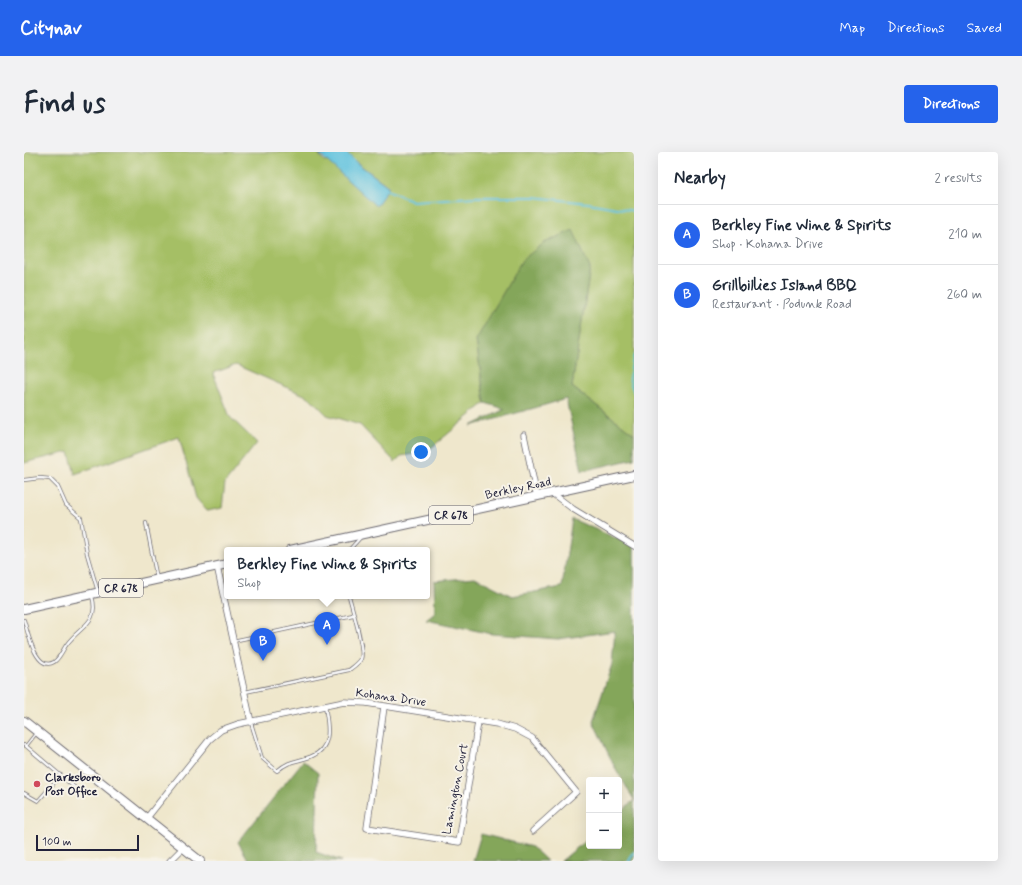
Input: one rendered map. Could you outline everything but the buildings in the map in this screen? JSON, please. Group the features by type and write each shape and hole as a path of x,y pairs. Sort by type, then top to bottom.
{"main road":[{"name":"Berkley Road","path":"303,547 634,475"},
{"name":"CR 678","path":"24,608 224,565"},
{"path":"24,721 200,861"}],"street":[{"path":"524,435 537,497"},
{"path":"552,493 573,509 634,546"},
{"path":"217,566 224,597"},
{"path":"224,599 251,722"},
{"name":"Kohana Drive","path":"146,819 210,740 221,730 344,702 366,703 515,729 532,738 576,792 533,831"},
{"name":"Lamington Court","path":"384,707 367,828 459,842 478,722"},
{"path":"170,861 183,848"}],"lane":[{"path":"24,480 40,478 50,479 58,487 66,505 81,518 95,593 94,612 91,619 66,644 56,661 51,663 45,662 34,651 24,620"},
{"path":"146,522 157,580"},
{"path":"352,547 365,534"},
{"path":"316,544 322,547"},
{"path":"245,692 349,670 356,665 361,658 361,648 350,599"},
{"path":"234,641 353,615"},
{"path":"251,722 262,758 277,771 291,760 315,754 324,746 329,731 325,706"},
{"path":"37,732 25,746 80,792"},
{"path":"71,784 84,770"},
{"path":"24,793 38,801 60,775"}],"green space":[{"path":"24,152 317,152 323,160 389,187 357,163 346,152 634,152 634,434 572,387 590,268 476,340 485,403 426,452 401,456 395,462 360,425 327,415 309,397 236,365 213,373 230,417 257,443 225,483 222,508 207,511 196,498 179,437 75,474 69,452 24,463"},
{"path":"573,230 590,268 572,387 634,434 634,459 582,471 566,399 471,426 505,409 485,403 476,340 522,260 544,243"},
{"path":"572,519 634,546 634,800 622,777 613,764 593,721 612,664 615,631 558,639 492,634 426,620 435,613 434,581 475,577 512,596 562,587"},
{"path":"303,761 318,773 316,852 341,861 249,861 238,842"},
{"path":"634,800 634,861 561,861 586,840 586,849 622,849 622,810"},
{"path":"481,834 532,847 547,861 473,861"}],"water":[{"path":"317,152 346,152 357,163 389,187 376,206"}],"waterway":[{"path":"385,189 413,201 475,197 534,197 588,203 634,211"},
{"path":"634,355 629,378 634,393"},
{"path":"629,861 634,852"}],"place":[{"name":"Berkley Fine Wine & Spirits","path":"327,645"},
{"name":"Grillbillies Island BBQ","path":"263,661"},
{"name":"Clarksboro Post Office","path":"37,784"}]}
